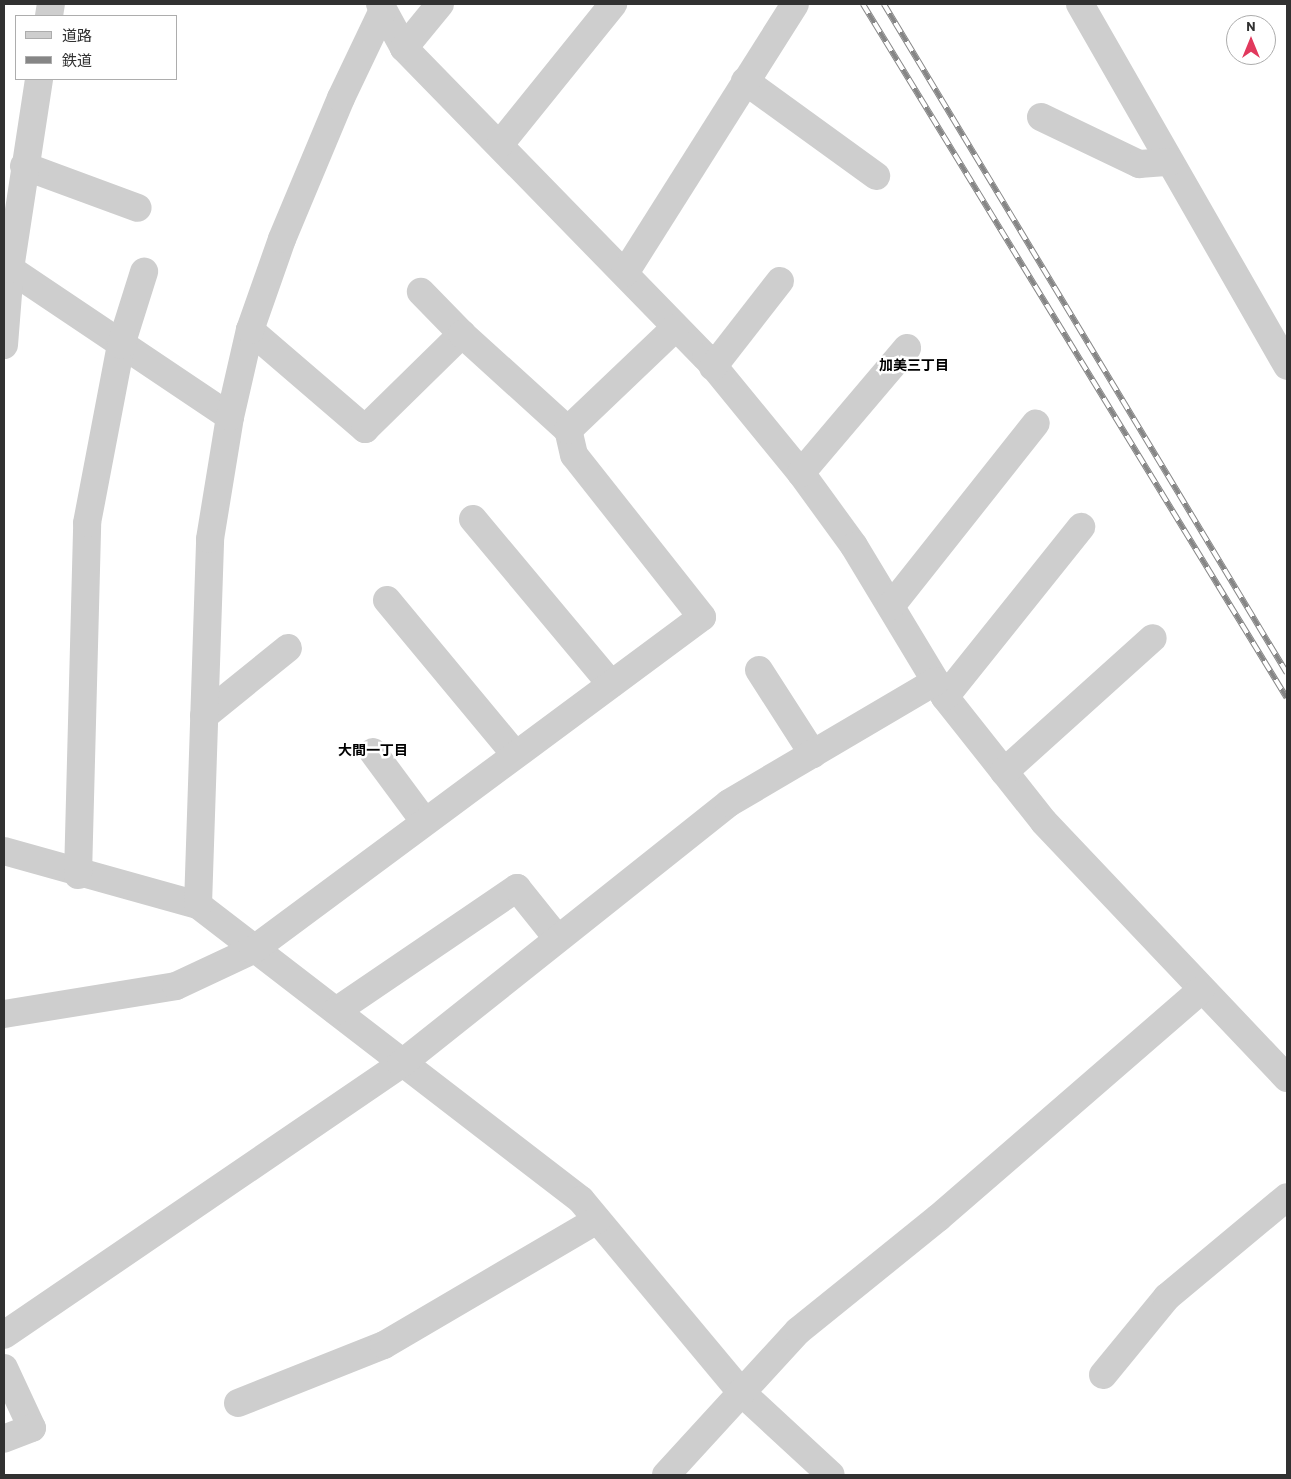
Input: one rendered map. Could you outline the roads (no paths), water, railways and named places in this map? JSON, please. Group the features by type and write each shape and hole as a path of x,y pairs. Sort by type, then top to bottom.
{"street":[{"path":"404,48 440,4"},
{"path":"501,143 613,4"},
{"path":"625,273 795,4"},
{"path":"1080,4 1287,366"},
{"path":"381,8 404,48 501,143 713,367 800,473 854,546 941,689 1044,822 1201,990 1287,1078"},
{"path":"198,904 210,539 230,417 250,330 340,98 381,8"},
{"path":"4,345 7,267 38,80"},
{"path":"745,81 876,176"},
{"path":"1041,117 1139,164 1169,162"},
{"path":"24,166 138,208"},
{"path":"7,267 121,346 230,417"},
{"path":"78,875 86,523 121,346 144,272"},
{"path":"713,367 780,281"},
{"path":"4,1014 176,986 253,950 424,821 702,617 574,455 568,430 462,334 421,292"},
{"path":"568,430 675,328"},
{"path":"250,330 364,429 462,334"},
{"path":"800,473 907,348"},
{"path":"891,606 1036,423"},
{"path":"473,519 610,684"},
{"path":"4,1335 401,1064 728,803 813,754 941,689 1081,528"},
{"path":"387,600 515,754"},
{"path":"1004,772 1153,638"},
{"path":"204,716 288,648"},
{"path":"759,670 813,754"},
{"path":"373,752 424,821"},
{"path":"4,851 78,875 198,904 253,950 581,1200 741,1392 831,1475"},
{"path":"336,1012 517,888 558,939"},
{"path":"666,1475 798,1331 938,1218 1201,990"},
{"path":"1103,1376 1167,1297 1287,1197"},
{"path":"238,1403 384,1345 597,1220"},
{"path":"4,1368 32,1428 4,1438"}],"railway":[{"path":"863,4 1287,698"},
{"path":"884,4 1287,673"}],"district":[{"name":"加美三丁目","path":"914,365"},
{"name":"大間一丁目","path":"373,750"}]}
